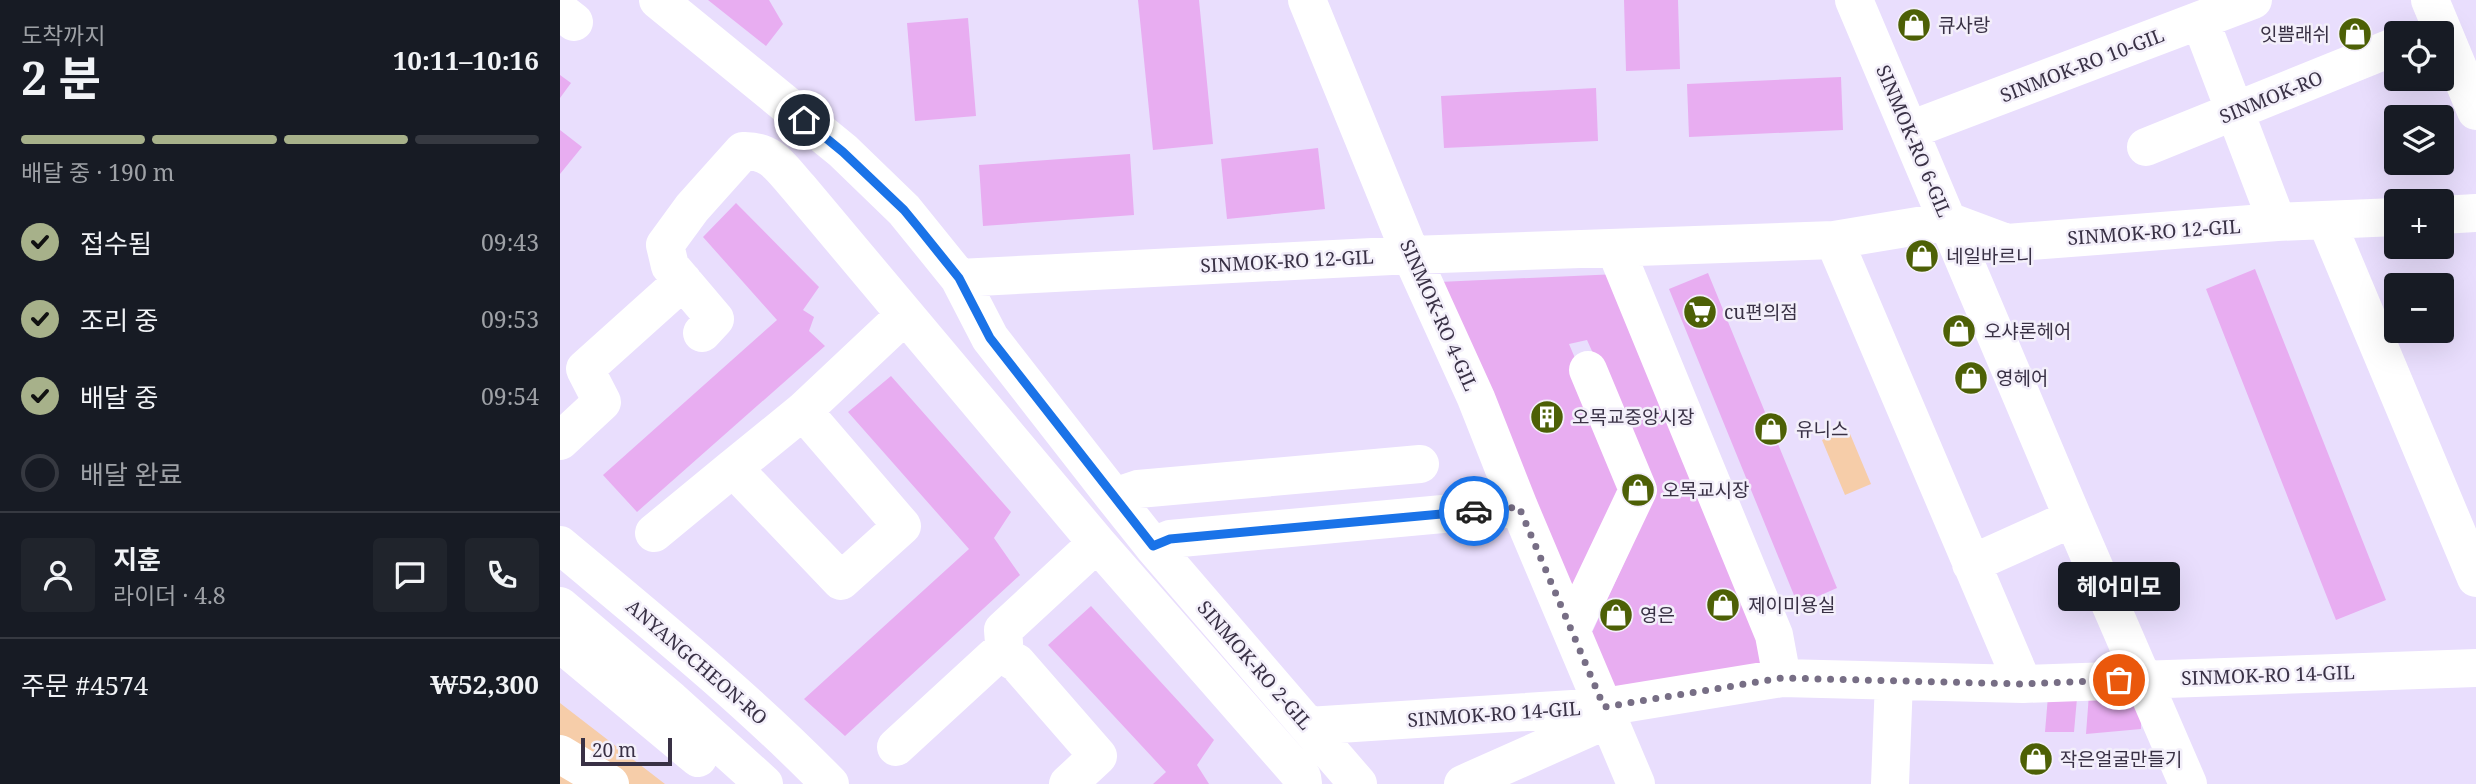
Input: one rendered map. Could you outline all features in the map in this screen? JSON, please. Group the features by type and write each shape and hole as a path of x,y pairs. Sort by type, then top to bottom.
{"street":[{"name":"SINMOK-RO 4-GIL","path":"1307,0 1411,255 1476,398 1636,784"},
{"name":"SINMOK-RO 10-GIL","path":"1910,130 2190,15 2253,0"},
{"name":"SINMOK-RO 2-GIL","path":"668,3 843,152 904,210 959,278 990,338 1153,546 1358,784"},
{"name":"SINMOK-RO 6-GIL","path":"1866,9 1910,130 2073,518 2189,784"},
{"path":"2190,15 2234,113 2277,222"},
{"path":"2433,20 2476,111"},
{"name":"SINMOK-RO","path":"2146,147 2384,51"},
{"path":"702,333 715,319 670,266 665,245 692,208 743,151 758,150 774,160 1300,782"},
{"path":"2454,214 2476,213"},
{"name":"SINMOK-RO 12-GIL","path":"959,278 1411,255 1834,240 1948,221 2007,243 2277,222 2384,218"},
{"path":"2326,220 2476,578"},
{"path":"1834,240 2023,684"},
{"path":"1615,248 1680,388 1761,577 1782,678"},
{"path":"560,441 602,402 572,359 683,281"},
{"path":"654,533 733,468 795,429 905,315"},
{"path":"1572,629 1638,490 1588,370"},
{"path":"733,468 841,581 902,526 795,429"},
{"path":"1115,497 1139,489 1420,464"},
{"path":"1153,546 1170,539 1519,507"},
{"path":"1971,564 2073,518"},
{"path":"1005,656 1003,630 1097,543"},
{"name":"ANYANGCHEON-RO","path":"560,545 698,662 797,750 830,784"},
{"path":"560,606 671,700 764,784"},
{"path":"560,643 730,784"},
{"path":"896,747 994,657 1005,656 1017,663 1035,697 1098,757 1068,784"},
{"name":"SINMOK-RO 14-GIL","path":"1308,726 1607,713 1782,678 2023,684 2476,668"},
{"path":"1890,784 1894,681"},
{"path":"1463,784 1607,713"},
{"path":"560,754 610,784"}],"shaded area":[{"path":"1848,429 1871,484 1845,495 1822,440"},
{"path":"560,703 665,784 560,784"}],"building":[{"path":"708,0 769,0 783,24 766,46"},
{"path":"1138,0 1199,0 1213,144 1153,150"},
{"path":"1624,0 1678,0 1680,69 1626,71"},
{"path":"968,18 976,116 915,121 907,23"},
{"path":"560,75 571,83 560,98"},
{"path":"1841,77 1843,130 1689,137 1687,84"},
{"path":"1596,88 1598,141 1444,148 1441,96"},
{"path":"560,130 582,147 560,174"},
{"path":"1318,148 1325,209 1227,219 1221,159"},
{"path":"1130,154 1134,215 983,226 979,165"},
{"path":"736,203 819,287 803,310 814,317 809,331 825,346 637,512 603,475 777,320 703,237"},
{"path":"2255,269 2386,600 2336,620 2206,289"},
{"path":"1708,273 1837,588 1798,605 1669,289"},
{"name":"오목교중앙시장","path":"1618,274 1768,668 1615,695 1590,637 1656,493 1587,340 1569,344 1631,490 1574,608 1439,282"},
{"path":"891,376 1011,512 994,538 1020,575 845,736 804,699 969,549 848,412"},
{"path":"1091,606 1214,740 1197,765 1209,784 1153,784 1166,772 1048,645"},
{"path":"2121,692 2141,715 2141,729 2086,734 2089,694"},
{"path":"2048,696 2077,698 2074,732 2045,732"}],"way so far":[{"path":"1474,511 1519,507 1604,707 1782,678 2023,684 2119,680"}],"place":[{"name":"큐사랑","path":"1914,25"},
{"name":"잇쁨래쉬","path":"2355,34"},
{"name":"네일바르니","path":"1922,256"},
{"name":"cu편의점","path":"1700,312"},
{"name":"오샤론헤어","path":"1959,331"},
{"name":"영헤어","path":"1971,378"},
{"name":"오목교중앙시장","path":"1547,417"},
{"name":"유니스","path":"1771,429"},
{"name":"오목교시장","path":"1638,490"},
{"name":"제이미용실","path":"1723,605"},
{"name":"영은","path":"1616,615"},
{"name":"헤어미모","path":"2119,680"},
{"name":"작은얼굴만들기","path":"2036,759"}],"route":[{"path":"804,120 843,152 904,210 918,227 959,278 990,338 1153,546 1170,539 1474,511"}]}
